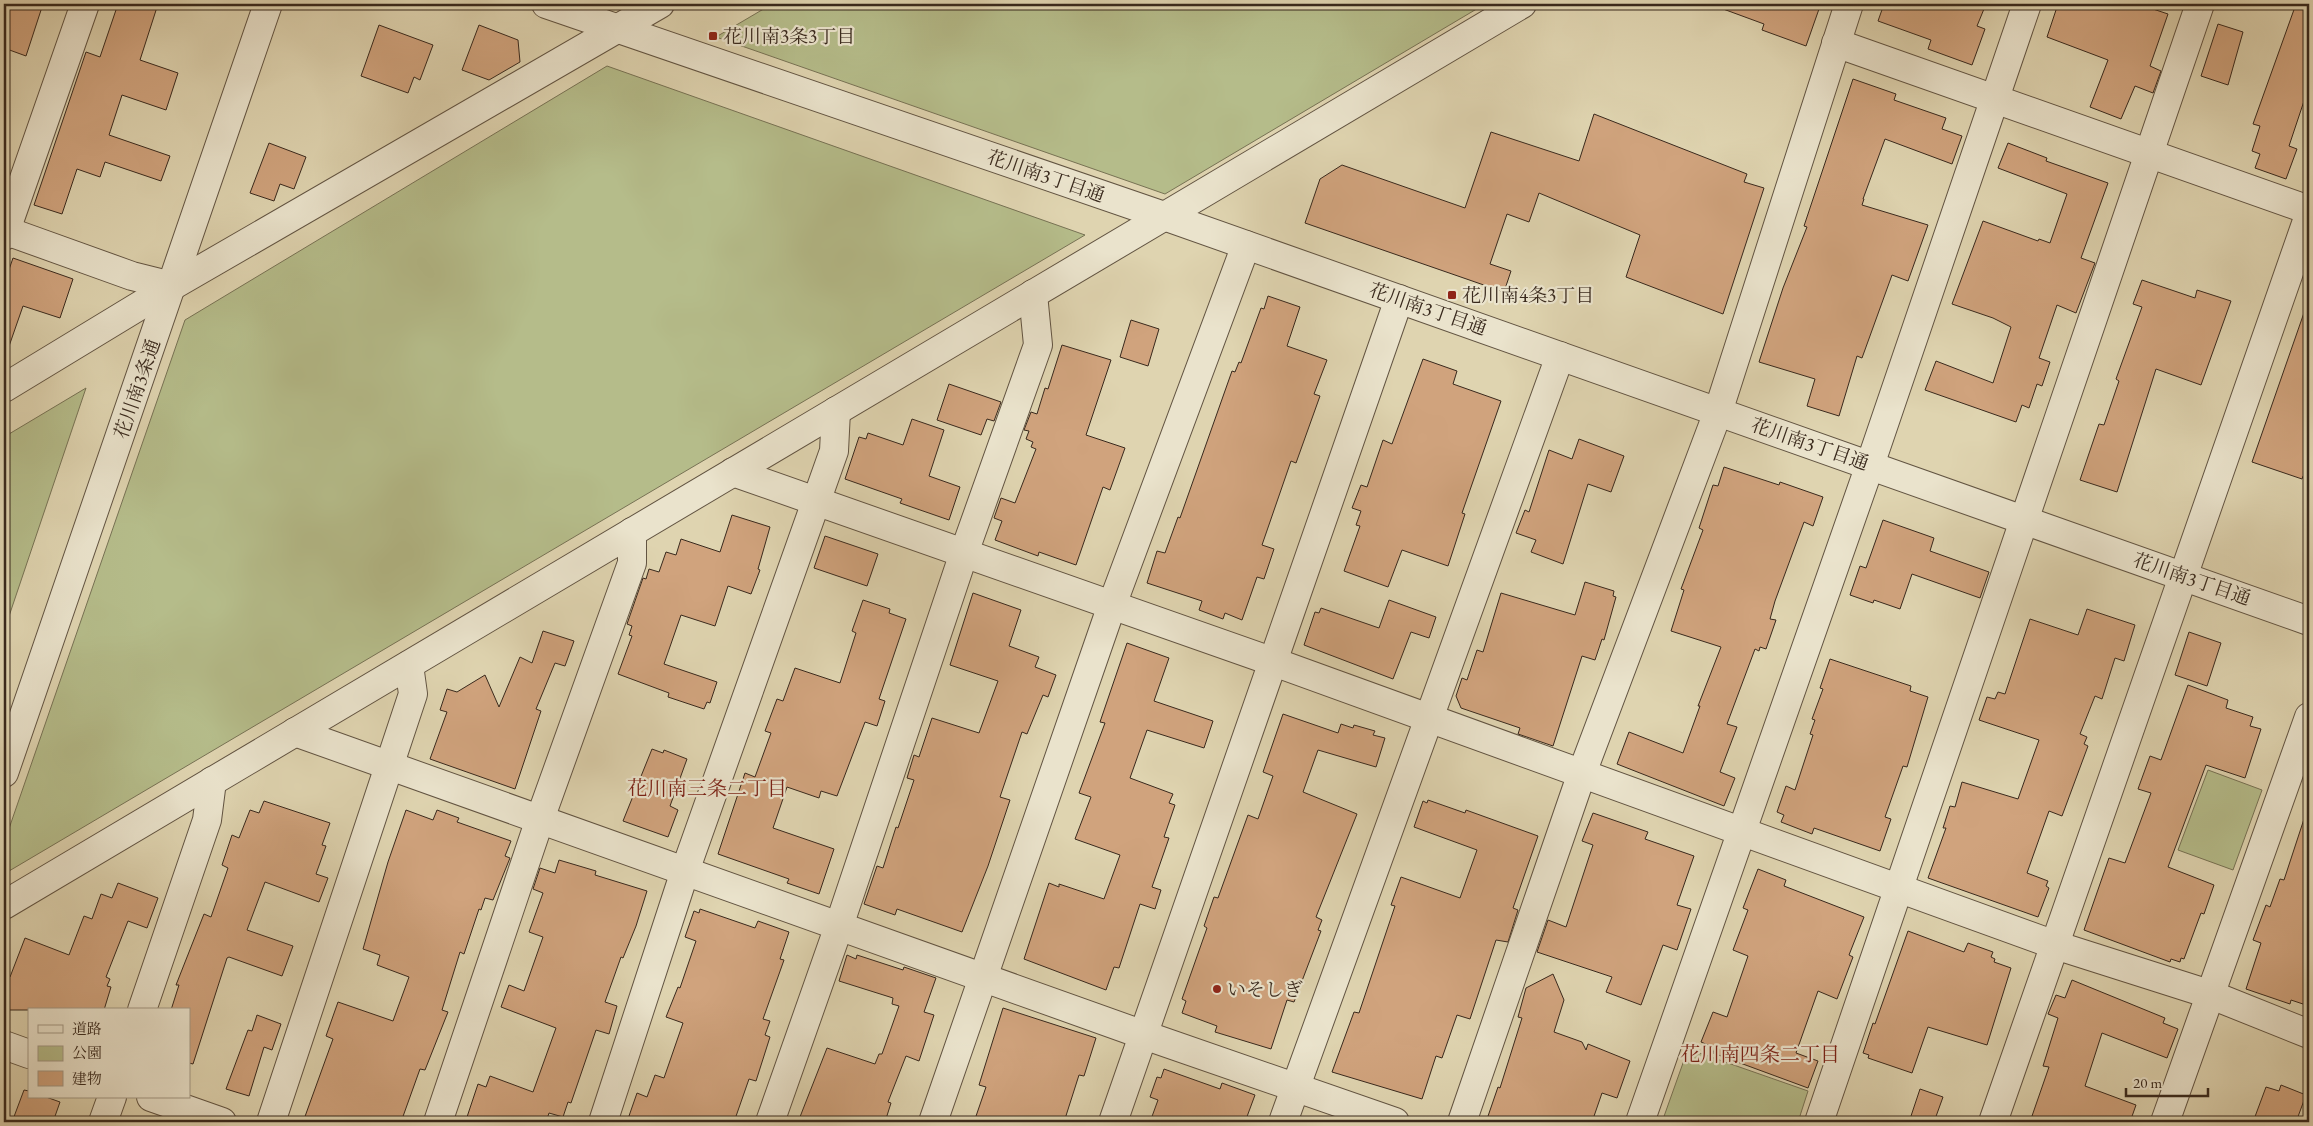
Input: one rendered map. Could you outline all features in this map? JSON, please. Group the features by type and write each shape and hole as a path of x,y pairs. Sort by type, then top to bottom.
{"street":[{"path":"85,4 4,232 132,276 172,286"},
{"name":"花川南3条通","path":"4,773 268,4"},
{"name":"花川南3丁目通","path":"546,4 1164,216 2309,621"},
{"path":"618,29 628,4"},
{"path":"4,388 172,286 660,4"},
{"path":"4,905 1522,4"},
{"path":"1462,1122 1582,773 1718,412 1849,4"},
{"path":"1640,1122 1870,466 2027,4"},
{"path":"1819,1122 2200,4"},
{"path":"1836,43 2309,210"},
{"path":"1993,1122 2309,215"},
{"path":"933,1122 1112,605 1246,245"},
{"path":"770,1122 839,926 964,554 1038,345 1033,294"},
{"path":"1113,1122 1399,299"},
{"path":"1283,1122 1294,1087 1430,718 1560,356"},
{"path":"603,1122 685,871 834,451 836,411"},
{"path":"732,472 1274,662 2055,945 2209,994 2309,1034"},
{"path":"438,1122 540,820 632,563 632,532"},
{"path":"271,1122 413,694 409,665"},
{"path":"2165,1122 2309,717"},
{"path":"295,732 1144,1035 1395,1122"},
{"path":"143,1008 207,820 212,782"},
{"path":"4,1046 28,1054"},
{"path":"103,1122 112,1098"},
{"path":"154,1098 222,1122"}],"green space":[{"path":"772,4 1485,4 1165,194 716,37"},
{"path":"607,66 1085,235 4,874 4,843 185,320"},
{"path":"86,388 4,631 4,437"},
{"path":"2208,770 2262,790 2233,870 2178,850"},
{"path":"1688,1049 1808,1091 1798,1122 1662,1122"}],"building":[{"path":"4,4 43,4 26,56 4,48"},
{"path":"118,4 158,4 140,60 178,73 166,110 122,95 109,135 170,156 161,181 105,162 100,177 77,169 62,214 34,205 86,52 100,57"},
{"path":"1716,4 1805,4 1819,9 1806,46 1762,30 1764,24 1715,6"},
{"path":"1884,4 1986,4 1977,26 1985,29 1972,65 1928,49 1931,40 1878,21"},
{"path":"2058,4 2151,4 2150,8 2168,14 2150,66 2161,71 2153,93 2135,86 2121,119 2090,107 2108,60 2047,37"},
{"path":"2296,4 2309,4 2309,86 2289,146 2297,149 2286,179 2255,168 2260,154 2252,151 2260,126 2253,124"},
{"path":"2218,24 2243,32 2228,85 2201,76"},
{"path":"379,25 433,45 420,80 414,77 408,93 361,76"},
{"path":"479,25 518,40 520,62 489,80 462,70"},
{"path":"1853,79 1896,94 1894,100 1946,118 1942,129 1962,136 1952,164 1885,139 1862,205 1928,225 1908,281 1892,275 1862,358 1857,356 1839,416 1807,406 1815,379 1759,362 1783,288 1807,227 1804,226"},
{"path":"1594,114 1747,174 1744,182 1764,188 1723,314 1626,277 1640,235 1539,193 1529,222 1507,214 1490,264 1511,271 1504,292 1305,223 1320,179 1342,165 1465,208 1491,132 1579,161"},
{"path":"269,143 306,157 294,189 280,184 274,201 250,193"},
{"path":"2008,143 2047,158 2046,161 2108,183 2081,258 2095,263 2076,313 2057,305 2039,358 2050,362 2042,386 2037,384 2029,408 2022,405 2016,422 1925,390 1936,361 1993,383 2011,327 1993,318 1952,304 1983,221 2038,241 2039,239 2050,243 2067,194 1998,168"},
{"path":"13,258 73,279 60,318 23,306 7,352 4,352 4,284"},
{"path":"2142,280 2195,298 2197,290 2231,301 2201,385 2156,369 2117,492 2080,480 2099,424 2104,425 2119,381 2116,379 2142,307 2133,304"},
{"path":"1268,296 1300,307 1287,346 1327,360 1314,394 1320,396 1296,463 1291,461 1262,545 1274,549 1264,579 1257,577 1242,620 1225,613 1223,619 1199,610 1202,601 1147,583 1157,551 1165,553 1178,517 1180,518 1232,371 1235,372 1239,362 1241,363 1261,308 1264,309"},
{"path":"2306,307 2309,308 2309,479 2303,476 2302,479 2252,462"},
{"path":"1131,320 1159,329 1148,366 1120,357"},
{"path":"1062,345 1111,360 1086,435 1125,448 1110,490 1103,487 1076,565 1039,552 1038,556 995,540 1002,521 994,518 1001,498 1015,503 1036,449 1031,447 1033,442 1026,439 1029,431 1024,430 1031,412 1037,414 1045,388 1048,389"},
{"path":"1423,359 1457,371 1453,384 1501,401 1462,513 1465,514 1448,566 1402,550 1388,587 1344,571 1360,526 1356,525 1361,511 1352,508 1361,485 1367,487 1383,440 1392,444"},
{"path":"949,384 1001,402 994,421 987,419 981,435 937,420"},
{"path":"912,419 944,430 929,476 960,487 949,520 900,503 902,499 845,479 859,437 866,439 868,433 903,445"},
{"path":"1579,439 1624,456 1611,492 1588,484 1563,564 1531,552 1536,540 1516,533 1525,510 1529,512 1549,450 1572,459"},
{"path":"1724,467 1779,485 1780,482 1823,497 1813,526 1804,522 1775,601 1770,619 1776,620 1766,649 1760,647 1759,651 1755,649 1727,724 1737,727 1720,772 1735,778 1724,806 1617,764 1629,732 1683,753 1700,706 1698,706 1721,647 1671,631 1684,590 1681,589 1703,530 1699,528 1713,485 1718,486"},
{"path":"732,515 770,527 758,569 760,570 751,594 728,586 715,626 681,615 664,664 717,682 710,703 707,702 704,709 668,697 669,693 618,674 632,636 629,635 632,626 627,624 643,578 646,579 649,569 659,572 666,552 676,555 681,539 720,552"},
{"path":"1883,520 1934,538 1930,551 1989,572 1980,598 1912,574 1900,609 1874,600 1873,603 1850,595 1860,566 1866,568"},
{"path":"825,536 878,554 867,586 814,568"},
{"path":"1585,582 1614,591 1613,596 1616,597 1604,640 1602,639 1595,660 1582,656 1553,746 1518,734 1520,728 1461,708 1456,696 1462,678 1467,680 1477,650 1483,652 1501,593 1575,615"},
{"path":"973,593 1021,610 1009,646 1039,657 1035,667 1056,675 1048,697 1043,695 1027,734 1022,732 1000,797 1010,800 988,866 962,932 897,909 895,915 864,904 877,866 883,868 896,827 898,828 914,780 907,778 914,755 919,757 932,718 979,733 998,681 950,665"},
{"path":"863,600 890,609 889,613 906,619 879,699 885,701 877,726 865,722 837,796 821,791 819,798 787,787 773,828 834,849 819,894 787,883 789,879 718,854 745,773 755,777 771,733 765,731 777,699 783,701 795,668 840,683 856,633 852,631"},
{"path":"1389,600 1436,617 1429,638 1411,632 1393,679 1304,645 1315,612 1319,613 1321,608 1379,628"},
{"path":"2087,609 2135,625 2124,661 2115,658 2102,699 2095,696 2080,734 2087,737 2084,744 2088,746 2062,816 2049,811 2027,873 2048,881 2046,886 2049,888 2038,917 1928,878 1946,828 1943,828 1950,806 1955,807 1962,782 2018,799 2039,740 1979,720 1987,697 1995,699 1998,692 2005,694 2030,619 2078,635"},
{"path":"543,631 574,641 565,666 555,663 536,709 541,711 515,789 430,759 447,712 440,710 447,689 457,692 485,675 499,707 520,657 532,663"},
{"path":"2189,632 2221,643 2207,686 2175,675"},
{"path":"1127,643 1169,658 1154,701 1213,721 1204,748 1147,730 1130,778 1173,794 1169,803 1175,805 1164,837 1169,838 1152,887 1161,890 1155,909 1140,904 1119,968 1114,967 1106,990 1024,959 1049,883 1059,887 1059,884 1104,899 1120,855 1075,839 1091,797 1079,793 1105,723 1100,722"},
{"path":"1830,659 1911,686 1910,691 1928,697 1907,767 1903,766 1885,817 1891,819 1880,851 1814,828 1812,834 1781,822 1784,815 1777,812 1786,786 1795,790 1813,735 1810,734 1815,720 1812,719 1823,689 1820,688"},
{"path":"2188,685 2228,700 2226,708 2253,717 2250,726 2261,729 2245,778 2206,765 2168,867 2214,885 2204,914 2201,913 2184,959 2181,958 2180,962 2171,959 2170,962 2084,930 2109,858 2125,863 2151,793 2138,789 2150,756 2161,760"},
{"path":"1283,714 1338,733 1341,724 1353,728 1354,725 1375,731 1373,735 1385,738 1376,767 1318,750 1303,792 1357,814 1316,917 1322,920 1318,930 1321,931 1294,1002 1287,1000 1271,1049 1215,1032 1217,1026 1182,1013 1186,1001 1182,999 1207,928 1204,926 1214,897 1218,898 1248,815 1258,819 1273,776 1263,772"},
{"path":"652,749 663,753 664,750 687,759 670,806 678,810 668,837 623,821"},
{"path":"1428,800 1465,813 1466,810 1538,836 1513,908 1518,910 1508,942 1496,940 1470,1019 1457,1015 1442,1058 1436,1056 1422,1099 1332,1072 1354,1012 1359,1013 1395,906 1391,905 1401,877 1460,898 1477,850 1414,827 1423,801 1427,803"},
{"path":"264,801 330,823 322,845 326,846 316,874 328,878 319,902 265,882 247,930 293,946 282,976 229,957 227,958 193,1064 190,1063 190,1008 172,1008 179,985 176,985 204,914 211,917 228,868 222,865 232,835 239,838 250,810 259,813"},
{"path":"406,810 433,820 437,810 459,818 457,822 511,841 505,856 510,858 493,900 485,898 481,910 479,909 464,954 460,952 442,1010 448,1012 425,1070 420,1069 401,1122 303,1122 333,1039 326,1036 338,1002 393,1021 409,977 377,965 380,955 363,949 388,862"},
{"path":"1593,813 1648,832 1645,839 1694,856 1677,905 1691,909 1677,950 1663,945 1641,1005 1606,992 1612,977 1537,952 1548,920 1566,927 1593,845 1582,841"},
{"path":"2305,816 2309,816 2309,1006 2291,1000 2290,1004 2246,989 2261,943 2253,940 2266,905 2270,907 2280,879 2284,880"},
{"path":"559,860 596,871 595,875 647,891 636,926 623,958 621,957 605,1002 617,1006 609,1034 596,1030 571,1103 568,1102 563,1117 549,1113 546,1122 482,1122 467,1117 478,1084 486,1087 490,1076 533,1092 556,1028 501,1007 509,985 524,991 543,937 529,932 543,893 533,889 540,868 555,873"},
{"path":"1758,869 1786,880 1784,886 1864,917 1849,955 1853,957 1837,999 1818,991 1796,1053 1818,1061 1808,1088 1713,1053 1715,1048 1701,1042 1713,1012 1727,1017 1748,956 1733,950 1748,910 1743,908"},
{"path":"118,883 158,898 147,928 128,921 106,977 110,979 107,986 111,987 105,1008 28,1008 28,1010 4,1010 4,975 10,977 25,938 69,955 84,916 92,919 101,894 112,898"},
{"path":"700,909 755,928 758,921 789,932 780,959 784,960 763,1019 770,1021 765,1035 770,1037 756,1081 749,1079 734,1122 645,1122 629,1116 637,1093 647,1097 655,1075 664,1078 683,1023 666,1017 678,987 680,988 696,941 685,937 694,911 699,913"},
{"path":"1908,931 1964,952 1968,943 1993,952 1991,957 1995,959 1994,962 2011,968 1987,1045 1928,1027 1912,1073 1868,1058 1869,1055 1863,1053"},
{"path":"847,955 856,959 857,955 903,970 904,967 936,978 924,1012 934,1015 919,1061 906,1056 888,1102 891,1103 885,1122 798,1122 827,1048 875,1064 879,1054 882,1054 899,1006 892,1004 893,998 839,981"},
{"path":"1553,974 1564,1000 1554,1032 1582,1042 1586,1050 1588,1044 1630,1061 1617,1098 1602,1093 1592,1122 1486,1122 1498,1087 1500,1088 1522,1018 1518,1017 1526,988"},
{"path":"2072,980 2165,1018 2163,1023 2178,1029 2167,1058 2102,1033 2085,1086 2136,1105 2130,1122 2049,1122 2032,1116 2049,1067 2043,1066 2058,1018 2048,1014 2056,995 2065,998"},
{"path":"1003,1008 1096,1038 1084,1076 1079,1075 1064,1122 974,1122 986,1087 979,1085"},
{"path":"257,1015 281,1024 272,1050 264,1047 249,1096 226,1089 248,1030 252,1031"},
{"path":"1164,1069 1220,1089 1222,1083 1255,1095 1245,1122 1150,1122 1158,1100 1150,1097 1157,1077 1161,1078"},
{"path":"2281,1085 2306,1095 2296,1122 2253,1122 2266,1087 2279,1091"},
{"path":"1920,1089 1943,1097 1934,1122 1909,1122"},
{"path":"24,1090 28,1091 28,1098 49,1098 60,1102 53,1122 12,1122"}],"place":[{"name":"花川南3条3丁目","path":"713,36"},
{"name":"花川南4条3丁目","path":"1452,295"},
{"name":"いそしぎ","path":"1217,989"}],"district":[{"name":"花川南三条二丁目","path":"707,788"},
{"name":"花川南四条二丁目","path":"1760,1054"}]}
